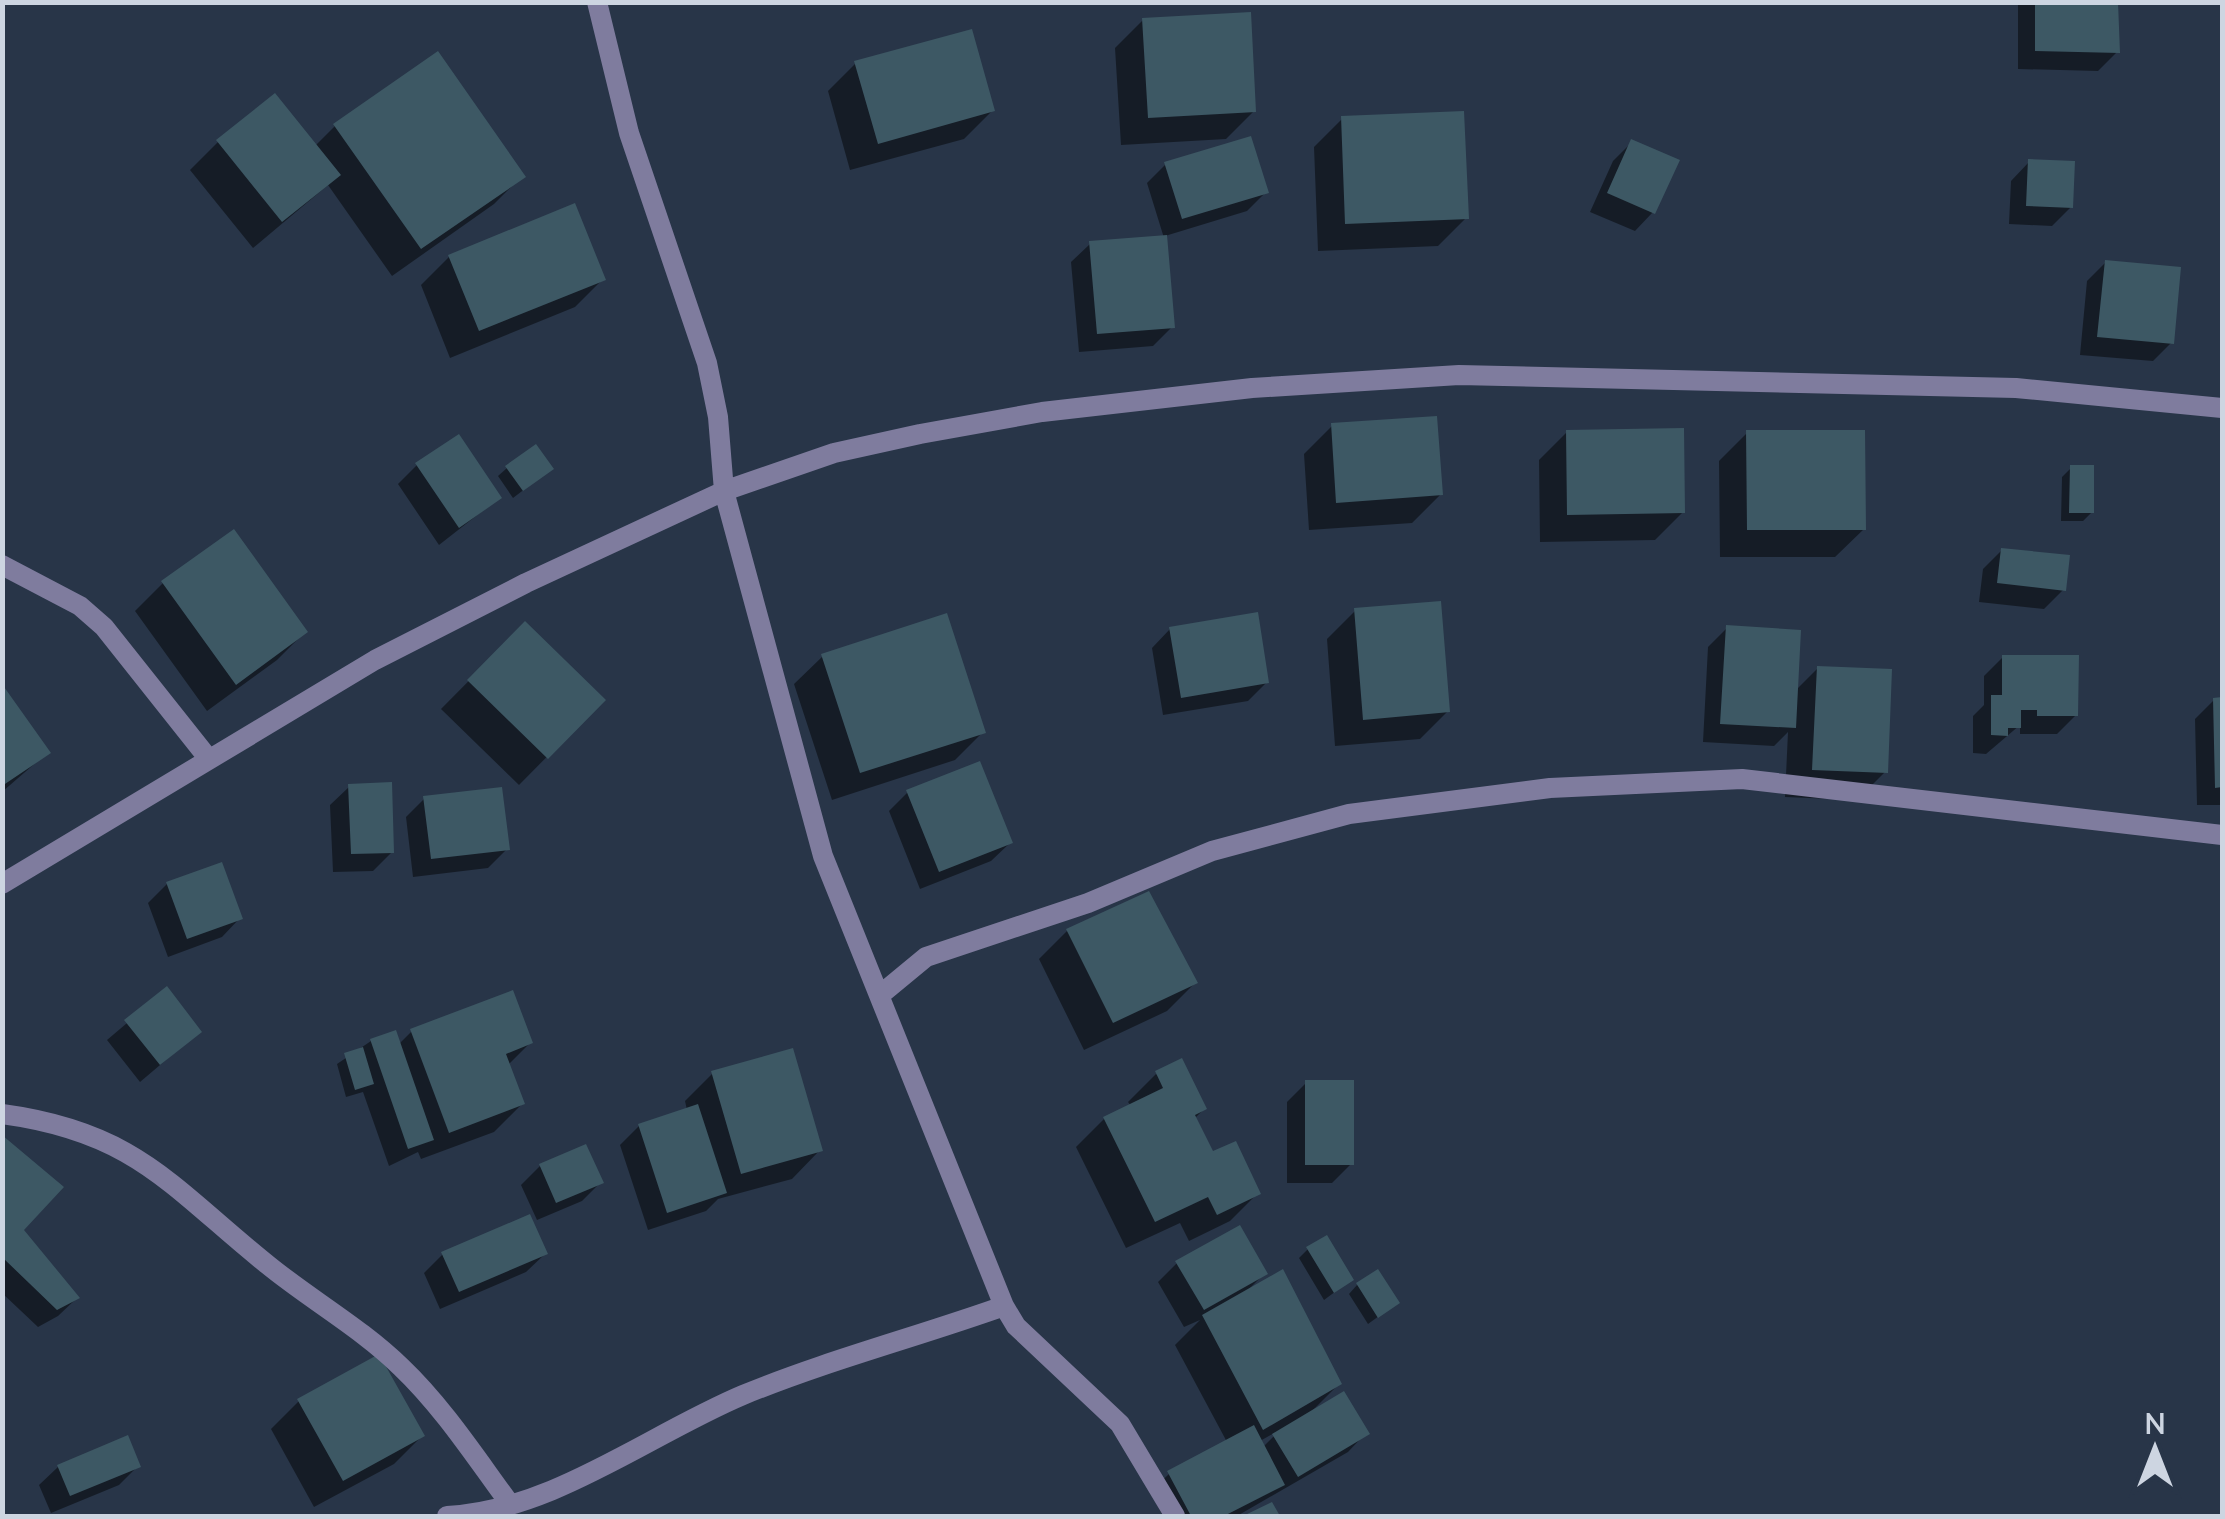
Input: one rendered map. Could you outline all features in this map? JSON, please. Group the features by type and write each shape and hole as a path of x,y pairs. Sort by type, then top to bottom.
{"street":[{"path":"597,2 628,133 707,363 718,417 724,491 822,856 1004,1306 1016,1326 1120,1424 1175,1516"},
{"path":"2,884 392,652 526,583 724,491 834,453 1042,412 1252,388 1459,375 2016,388 2222,408"},
{"path":"2,565 80,606 104,628 208,758"},
{"path":"880,995 926,957 1088,903 1212,851 1349,814 1550,788 1742,779 2222,836"},
{"path":"2,1114 82,1130 125,1149 194,1198 267,1264 401,1367 510,1504"},
{"path":"447,1516 478,1516 510,1504 580,1476 743,1395 1004,1306"}],"building":[{"path":"2035,2 2118,2 2120,53 2035,51"},
{"path":"1251,12 1256,112 1148,118 1142,18"},
{"path":"972,29 995,111 878,144 854,61"},
{"path":"438,51 526,177 421,249 333,124"},
{"path":"275,93 341,175 282,222 216,140"},
{"path":"1464,111 1469,219 1345,224 1341,116"},
{"path":"1251,136 1269,193 1182,219 1164,162"},
{"path":"1631,139 1680,160 1655,214 1607,193"},
{"path":"2028,159 2075,161 2073,208 2026,206"},
{"path":"575,203 606,280 479,331 448,255"},
{"path":"1167,235 1175,328 1097,334 1089,241"},
{"path":"2105,260 2181,267 2174,344 2097,337"},
{"path":"1437,416 1443,495 1336,503 1331,423"},
{"path":"1684,428 1685,513 1567,515 1566,430"},
{"path":"1746,430 1865,430 1866,530 1747,530"},
{"path":"459,434 502,498 459,528 415,463"},
{"path":"536,444 554,469 523,491 505,466"},
{"path":"2070,465 2094,465 2094,513 2069,513"},
{"path":"234,529 308,632 236,685 161,581"},
{"path":"2001,548 2070,555 2066,591 1997,583"},
{"path":"1441,601 1450,712 1363,720 1354,608"},
{"path":"1258,612 1269,683 1181,698 1169,627"},
{"path":"947,613 986,733 860,773 821,654"},
{"path":"525,621 606,700 548,759 467,680"},
{"path":"1726,625 1801,630 1796,728 1720,724"},
{"path":"2002,655 2079,655 2078,716 2037,716 2037,710 2021,710 2021,728 2008,728 2008,736 1991,735 1991,695 2002,695"},
{"path":"1817,666 1892,669 1888,773 1812,770"},
{"path":"2,684 51,753 2,786"},
{"path":"2222,697 2222,787 2215,788 2213,698"},
{"path":"980,761 1013,843 939,872 906,790"},
{"path":"392,782 394,853 351,854 348,784"},
{"path":"502,787 510,850 431,859 423,796"},
{"path":"222,862 243,919 187,939 166,882"},
{"path":"1149,891 1198,983 1113,1023 1066,929"},
{"path":"167,986 202,1032 160,1065 124,1020"},
{"path":"513,990 533,1043 506,1054 525,1104 449,1133 410,1029"},
{"path":"396,1030 434,1140 408,1149 370,1039"},
{"path":"363,1047 374,1084 355,1090 344,1053"},
{"path":"793,1048 823,1151 741,1174 711,1071"},
{"path":"1182,1058 1207,1109 1195,1115 1213,1151 1236,1141 1261,1194 1217,1215 1208,1197 1155,1222 1103,1117 1163,1088 1155,1071"},
{"path":"1305,1080 1354,1080 1354,1165 1305,1165"},
{"path":"698,1104 727,1193 667,1213 638,1124"},
{"path":"2,1135 64,1187 24,1230 80,1298 57,1310 2,1257"},
{"path":"586,1144 604,1183 556,1203 539,1164"},
{"path":"530,1214 548,1254 459,1292 441,1252"},
{"path":"1240,1225 1268,1274 1204,1310 1175,1261"},
{"path":"1327,1235 1354,1280 1334,1293 1306,1247"},
{"path":"1283,1269 1342,1384 1263,1430 1202,1315"},
{"path":"1378,1269 1400,1303 1378,1318 1356,1283"},
{"path":"379,1354 425,1436 343,1481 297,1399"},
{"path":"1344,1391 1370,1434 1298,1477 1272,1434"},
{"path":"1254,1425 1285,1485 1224,1516 1191,1516 1167,1471"},
{"path":"128,1435 141,1467 70,1496 57,1465"},
{"path":"1272,1502 1280,1516 1243,1516"}]}
